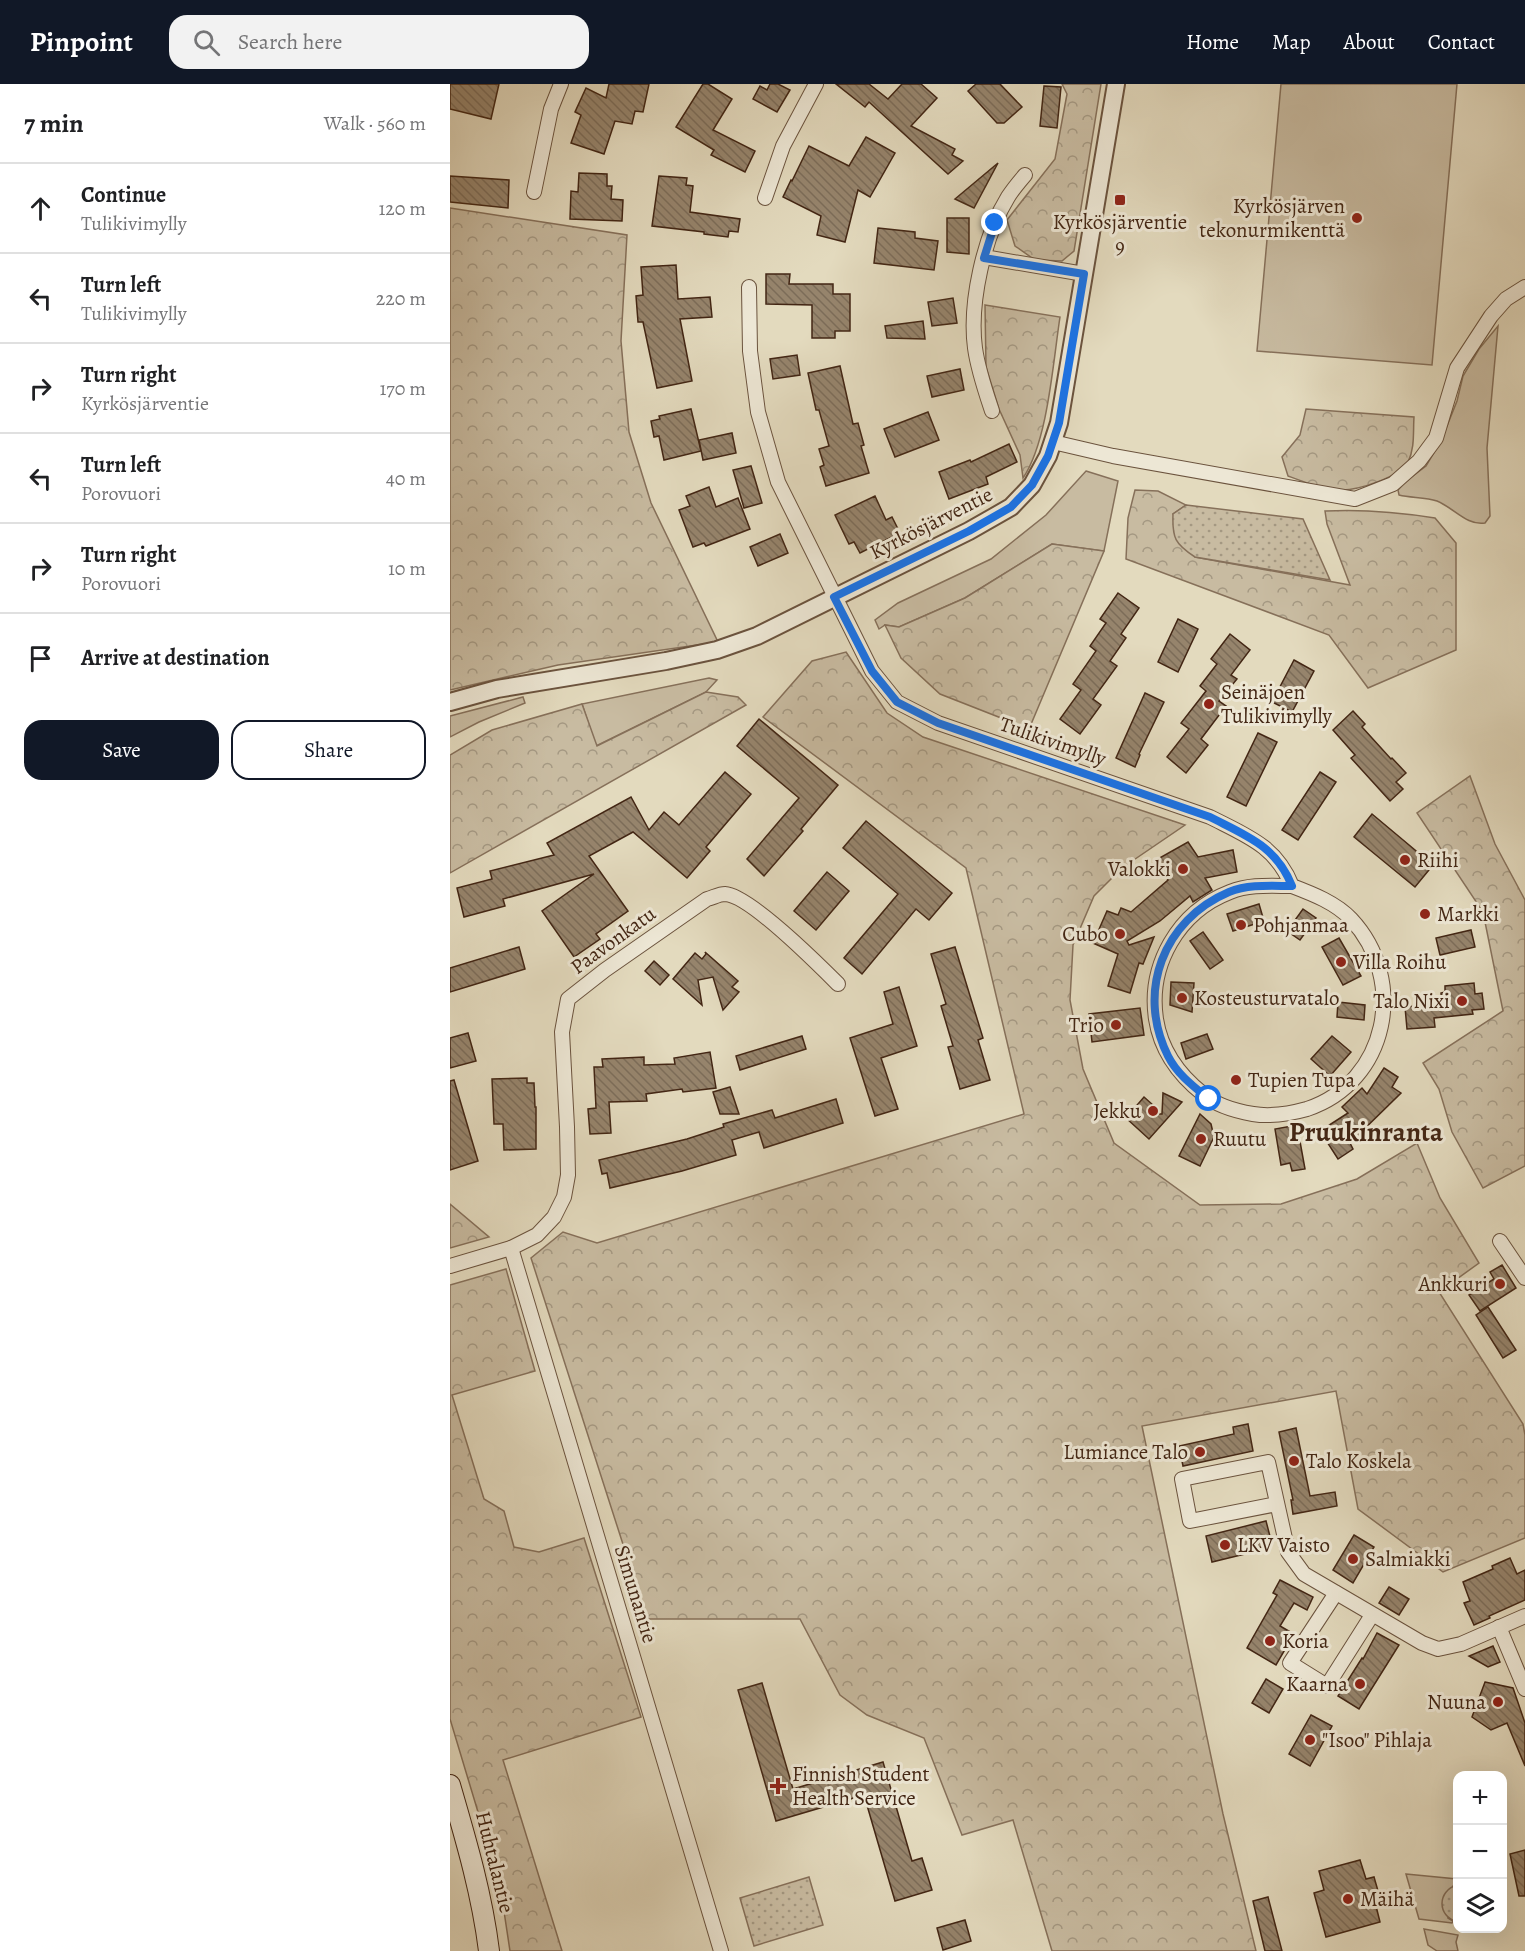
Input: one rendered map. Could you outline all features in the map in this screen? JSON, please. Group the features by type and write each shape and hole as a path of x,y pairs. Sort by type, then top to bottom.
{"main road":[{"name":"Huhtalantie","path":"450,1785 473,1863 485,1918 489,1951"}],"street":[{"path":"534,192 551,109 561,84"},
{"path":"765,198 783,146 816,84"},
{"name":"Kyrkösjärventie","path":"450,702 497,689 717,650 757,636 969,531 1011,507 1032,485 1048,456 1059,423 1116,84"},
{"path":"992,411 980,374 975,347 974,314 984,258 995,223 1008,197 1025,175"},
{"path":"984,258 1084,274"},
{"name":"Tulikivimylly","path":"749,287 750,351 758,412 778,482 872,671 897,702 938,723 1210,817 1249,837 1275,856 1287,872 1292,886"},
{"path":"1053,442 1113,456 1355,499 1393,483 1419,461 1436,438 1457,368 1491,316 1506,299 1525,287"},
{"path":"1258,885 1292,886 1321,897 1351,918 1372,947 1383,981 1384,1017 1376,1044 1362,1069 1343,1089 1327,1100 1292,1114 1263,1116 1235,1111 1209,1099 1186,1081 1169,1058 1158,1031 1154,1003 1157,974 1167,947 1183,924 1205,905 1230,892 1258,885"},
{"name":"Paavonkatu","path":"450,1266 512,1248 537,1234 554,1216 564,1197 568,1174 562,1032 568,999 605,970 707,899 725,894 745,901 838,984"},
{"path":"1500,1241 1525,1278"},
{"name":"Simunantie","path":"512,1248 721,1951"},
{"path":"1277,1504 1190,1521 1182,1479 1268,1462 1288,1552 1304,1574 1422,1643 1438,1649 1461,1644 1525,1616"},
{"path":"1336,1593 1290,1663 1327,1686 1372,1615"},
{"path":"1499,1628 1525,1689"}],"green space":[{"path":"1062,84 1101,84 1074,251 1062,261 1035,260 1015,246 1007,220 1055,159 1067,94"},
{"name":"Kyrkösjärven tekonurmikenttä","path":"1281,84 1457,84 1432,365 1257,351"},
{"path":"450,208 627,235 621,341 629,432 651,503 718,642 558,665 450,690"},
{"path":"985,305 1060,317 1044,423 1038,444 1023,478 1020,455 999,409 986,367"},
{"path":"1498,326 1487,448 1490,516 1485,523 1478,523 1466,519 1437,501 1399,495 1398,490 1426,466 1441,441 1457,401 1463,376 1479,349"},
{"path":"1306,409 1414,417 1413,446 1408,462 1404,468 1388,477 1368,485 1342,490 1321,487 1288,476 1282,457 1300,435"},
{"path":"1086,471 1118,481 1104,551 1052,544 965,598 899,627 885,625 879,629 875,620 898,603 991,559 1046,515"},
{"path":"1135,490 1158,491 1186,505 1173,514 1195,557 1350,585 1327,524 1325,511 1353,510 1435,518 1456,543 1456,650 1368,688 1329,635 1126,559 1128,518"},
{"path":"1186,505 1303,519 1330,580 1195,557 1179,544 1174,535 1173,514"},
{"path":"1052,544 1104,551 1029,729 940,694 901,658 885,625 899,627 965,598"},
{"path":"846,652 887,713 923,737 1185,825 1122,868 1094,896 1073,945 1070,1000 1083,1069 1114,1143 1200,1205 1281,1204 1357,1179 1417,1143 1440,1198 1479,1263 1439,1292 1523,1424 1525,1435 1525,1538 1443,1572 1358,1509 1336,1391 1142,1426 1223,1814 1256,1951 1052,1951 1013,1820 962,1835 924,1738 867,1715 840,1695 800,1619 647,1619 531,1258 563,1232 597,1243 1024,1114 966,868 763,717 812,661"},
{"path":"709,678 717,680 706,692 596,746 582,704"},
{"path":"706,692 738,697 746,705 450,873 450,755 492,730 582,704 597,746"},
{"path":"523,697 525,703 450,737 450,716"},
{"path":"1470,776 1495,844 1525,900 1525,1166 1483,1188 1452,1132 1439,1089 1423,1063 1503,1011 1483,912 1417,813"},
{"path":"450,1204 489,1237 450,1248"},
{"path":"506,1269 535,1371 452,1395 484,1499 504,1511 514,1547 539,1552 584,1538 641,1717 503,1760 562,1951 510,1951 500,1885 450,1719 450,1285"},
{"path":"1406,1874 1453,1879 1448,1918 1453,1921 1452,1923 1419,1919"},
{"path":"809,1877 823,1925 754,1946 740,1898"},
{"path":"1453,1887 1453,1920 1446,1915 1442,1903 1450,1888"},
{"path":"1424,1929 1458,1935 1456,1942 1458,1951 1437,1951 1428,1945"}],"building":[{"path":"450,84 499,84 491,119 450,109"},
{"path":"609,84 649,84 643,112 635,111 632,124 615,121 604,154 571,143 581,115 575,112 586,88 606,98"},
{"path":"703,84 708,84 732,99 713,130 755,151 745,172 711,155 714,150 676,127"},
{"path":"770,84 778,84 790,90 777,112 753,99 760,86 767,90"},
{"path":"836,84 869,84 888,99 902,84 921,84 937,98 911,126 955,149 952,155 963,161 948,174 869,102 865,107"},
{"path":"976,84 1000,84 1022,107 1004,123 997,123 968,91"},
{"path":"1044,86 1061,87 1057,128 1040,126"},
{"path":"866,137 895,153 870,197 858,190 845,242 817,235 821,216 783,197 791,180 809,146 849,166"},
{"path":"998,163 974,208 955,199"},
{"path":"579,173 607,174 607,186 612,186 611,199 623,200 622,221 570,219 571,191 578,192"},
{"path":"450,176 509,180 508,208 450,202"},
{"path":"659,176 687,178 686,185 693,186 690,212 740,219 738,232 729,231 728,237 652,226"},
{"path":"947,218 969,218 969,254 947,252"},
{"path":"878,228 915,232 915,238 938,241 934,270 874,263"},
{"path":"676,265 678,299 710,297 712,317 680,319 692,381 657,388 643,322 638,322 636,296 643,295 641,267"},
{"path":"766,274 790,274 789,284 833,284 833,294 850,294 850,331 835,331 835,338 812,338 812,305 766,304"},
{"path":"953,298 957,323 932,326 928,302"},
{"path":"923,321 925,339 887,338 885,326"},
{"path":"797,355 800,375 773,379 770,359"},
{"path":"840,366 853,424 858,423 864,445 861,446 869,473 826,486 820,467 824,465 819,449 829,446 819,410 816,410 808,373"},
{"path":"960,369 964,390 932,397 927,376"},
{"path":"691,409 701,451 664,460 659,436 654,437 651,421 660,419 659,416"},
{"path":"928,412 939,440 895,457 884,429"},
{"path":"732,433 736,453 703,460 699,440"},
{"path":"1009,444 1017,462 986,477 988,484 949,499 939,472 970,460 971,462"},
{"path":"751,466 762,503 744,508 733,470"},
{"path":"709,487 716,507 738,498 750,529 706,546 704,543 693,547 679,510 690,506 686,496"},
{"path":"875,496 886,520 892,517 900,533 860,553 854,542 849,544 835,515"},
{"path":"780,534 788,553 758,566 750,547"},
{"path":"1118,593 1139,608 1121,634 1126,638 1110,661 1117,666 1093,699 1101,705 1080,734 1060,719 1081,690 1073,684 1096,651 1090,646 1106,623 1100,619"},
{"path":"1178,619 1198,629 1178,672 1158,662"},
{"name":"Seinäjoen Tulikivimylly","path":"1230,634 1250,650 1231,675 1237,679 1219,701 1226,706 1201,739 1208,745 1186,773 1167,757 1189,729 1181,723 1206,691 1200,686 1217,664 1211,659"},
{"path":"1294,660 1314,671 1292,712 1272,702"},
{"path":"1145,693 1164,702 1135,767 1116,758"},
{"path":"1353,711 1365,724 1362,727 1406,773 1396,782 1403,789 1390,801 1351,758 1355,755 1333,730"},
{"path":"759,719 838,785 801,829 803,831 764,876 747,859 799,798 737,746"},
{"path":"1258,733 1277,742 1246,806 1227,797"},
{"path":"725,772 751,794 706,847 710,851 687,878 633,832 589,856 628,911 596,934 600,939 574,957 542,911 594,874 503,899 505,906 464,917 457,888 492,879 490,871 554,855 547,843 631,797 649,830 664,812 679,825"},
{"path":"1320,772 1336,782 1298,840 1282,830"},
{"name":"Riihi","path":"1372,814 1433,865 1415,887 1354,837"},
{"path":"866,821 952,893 929,920 916,909 862,974 844,958 898,894 843,848"},
{"path":"1188,842 1198,857 1233,850 1237,872 1205,878 1212,890 1193,902 1190,896 1160,921 1127,941 1129,945 1154,937 1143,964 1139,963 1130,993 1108,986 1118,954 1093,943 1107,911 1118,915 1121,908 1131,912 1168,880 1156,860"},
{"path":"827,872 849,891 816,930 794,911"},
{"name":"Pohjanmaa","path":"1259,904 1264,921 1233,931 1227,914"},
{"path":"1303,909 1316,918 1300,940 1290,933 1290,927"},
{"path":"1471,930 1475,947 1440,955 1436,938"},
{"path":"1203,932 1223,960 1210,969 1190,941"},
{"name":"Villa Roihu","path":"1339,938 1361,976 1343,985 1322,947"},
{"path":"519,947 525,969 450,992 450,968"},
{"path":"955,947 983,1038 978,1040 990,1080 960,1089 948,1047 953,1046 941,1006 946,1004 931,954"},
{"path":"705,952 738,981 732,987 739,992 723,1010 713,977 698,980 702,1005 673,979 695,953 702,959"},
{"path":"654,961 669,975 660,985 645,971"},
{"name":"Kosteusturvatalo","path":"1171,982 1194,983 1192,1012 1170,1005"},
{"path":"1474,983 1475,994 1482,993 1484,1009 1472,1010 1473,1014 1434,1018 1435,1027 1407,1029 1405,1007 1442,1004 1441,993 1445,992 1445,986"},
{"path":"899,987 917,1046 881,1058 898,1109 875,1116 850,1038 893,1024 884,992"},
{"path":"1338,1002 1365,1005 1364,1020 1337,1017"},
{"name":"Trio","path":"1140,1008 1144,1035 1092,1042 1089,1014"},
{"path":"468,1033 476,1061 450,1068 450,1038"},
{"path":"1207,1034 1213,1049 1186,1059 1181,1043"},
{"path":"802,1036 806,1049 740,1070 736,1056"},
{"path":"1332,1036 1351,1052 1330,1076 1311,1059"},
{"path":"710,1052 716,1088 683,1092 682,1089 646,1094 647,1101 609,1102 611,1133 590,1134 588,1109 596,1108 594,1067 603,1067 602,1059 644,1057 644,1065 675,1064 674,1058"},
{"path":"1384,1068 1398,1077 1392,1087 1401,1093 1350,1143 1353,1149 1338,1159 1320,1131 1348,1113 1342,1107 1362,1088 1367,1094"},
{"path":"527,1078 527,1083 534,1083 536,1149 504,1150 503,1124 494,1124 492,1079"},
{"path":"454,1080 478,1161 450,1170 450,1081"},
{"path":"730,1087 739,1114 720,1114 713,1092"},
{"name":"Jekku","path":"1163,1093 1182,1102 1149,1139 1126,1118 1144,1097 1153,1105 1154,1114 1162,1114"},
{"path":"836,1099 843,1123 764,1148 759,1132 732,1140 736,1155 610,1188 607,1173 602,1174 599,1160 687,1139 724,1127 723,1124 772,1110 775,1118"},
{"name":"Ruutu","path":"1200,1114 1211,1124 1214,1137 1200,1166 1179,1156"},
{"path":"1297,1125 1305,1169 1292,1171 1290,1163 1281,1165 1275,1129"},
{"name":"Ankkuri","path":"1502,1265 1516,1288 1480,1311 1469,1295 1494,1279 1490,1272"},
{"path":"1488,1307 1516,1350 1503,1358 1476,1315"},
{"path":"1248,1424 1253,1451 1183,1466 1179,1446 1234,1434 1233,1427"},
{"path":"1296,1428 1310,1496 1335,1492 1337,1506 1293,1514 1291,1500 1293,1500 1279,1432"},
{"path":"1266,1521 1272,1544 1244,1552 1245,1554 1212,1562 1206,1536"},
{"name":"Salmiakki","path":"1354,1535 1374,1547 1353,1583 1333,1570"},
{"path":"1510,1558 1517,1574 1525,1570 1525,1600 1474,1625 1464,1603 1470,1601 1463,1582 1493,1569 1492,1566"},
{"path":"1280,1580 1313,1597 1307,1610 1294,1603 1280,1626 1294,1634 1276,1665 1247,1648 1277,1595 1273,1593"},
{"path":"1389,1587 1409,1599 1399,1615 1379,1603"},
{"path":"1377,1633 1399,1645 1359,1709 1338,1696"},
{"path":"1493,1646 1500,1662 1488,1667 1469,1656"},
{"path":"1266,1679 1283,1689 1269,1713 1252,1703"},
{"name":"Nuuna","path":"1485,1682 1513,1688 1525,1723 1525,1766 1507,1723 1491,1730 1472,1717"},
{"path":"762,1683 793,1789 883,1762 912,1861 922,1858 932,1890 895,1901 864,1795 776,1821 738,1690"},
{"name":"\"Isoo\" Pihlaja","path":"1311,1715 1332,1726 1310,1766 1289,1754"},
{"path":"1525,1850 1525,1896 1519,1896 1510,1854"},
{"name":"Mäihä","path":"1360,1860 1366,1879 1374,1877 1382,1905 1376,1906 1380,1922 1326,1937 1314,1893 1324,1890 1319,1871"},
{"path":"1268,1897 1282,1951 1265,1951 1253,1901"},
{"path":"965,1920 971,1941 943,1950 937,1928"}],"place":[{"name":"Kyrkösjärventie 9","path":"1120,200"},
{"name":"Kyrkösjärven tekonurmikenttä","path":"1357,218"},
{"name":"Seinäjoen Tulikivimylly","path":"1209,704"},
{"name":"Riihi","path":"1405,860"},
{"name":"Valokki","path":"1183,869"},
{"name":"Markki","path":"1425,914"},
{"name":"Pohjanmaa","path":"1241,925"},
{"name":"Cubo","path":"1120,934"},
{"name":"Villa Roihu","path":"1341,962"},
{"name":"Kosteusturvatalo","path":"1182,998"},
{"name":"Talo Nixi","path":"1462,1001"},
{"name":"Trio","path":"1116,1025"},
{"name":"Tupien Tupa","path":"1236,1080"},
{"name":"Jekku","path":"1153,1111"},
{"name":"Ruutu","path":"1201,1139"},
{"name":"Ankkuri","path":"1500,1284"},
{"name":"Lumiance Talo","path":"1200,1452"},
{"name":"Talo Koskela","path":"1294,1461"},
{"name":"LKV Vaisto","path":"1225,1545"},
{"name":"Salmiakki","path":"1353,1559"},
{"name":"Koria","path":"1270,1641"},
{"name":"Kaarna","path":"1360,1684"},
{"name":"Nuuna","path":"1498,1702"},
{"name":"\"Isoo\" Pihlaja","path":"1310,1740"},
{"name":"Finnish Student Health Service","path":"778,1786"},
{"name":"Mäihä","path":"1348,1899"}],"district":[{"name":"Pruukinranta","path":"1366,1132"}],"route":[{"path":"995,223 984,258 1084,274 1059,423 1048,456 1032,485 1011,507 969,531 834,597 872,671 897,702 938,723 997,745 1210,817 1249,837 1275,856 1287,872 1292,886 1258,885 1230,892 1205,905 1183,924 1167,947 1157,974 1154,1003 1158,1031 1169,1058 1186,1081 1209,1099"}]}
